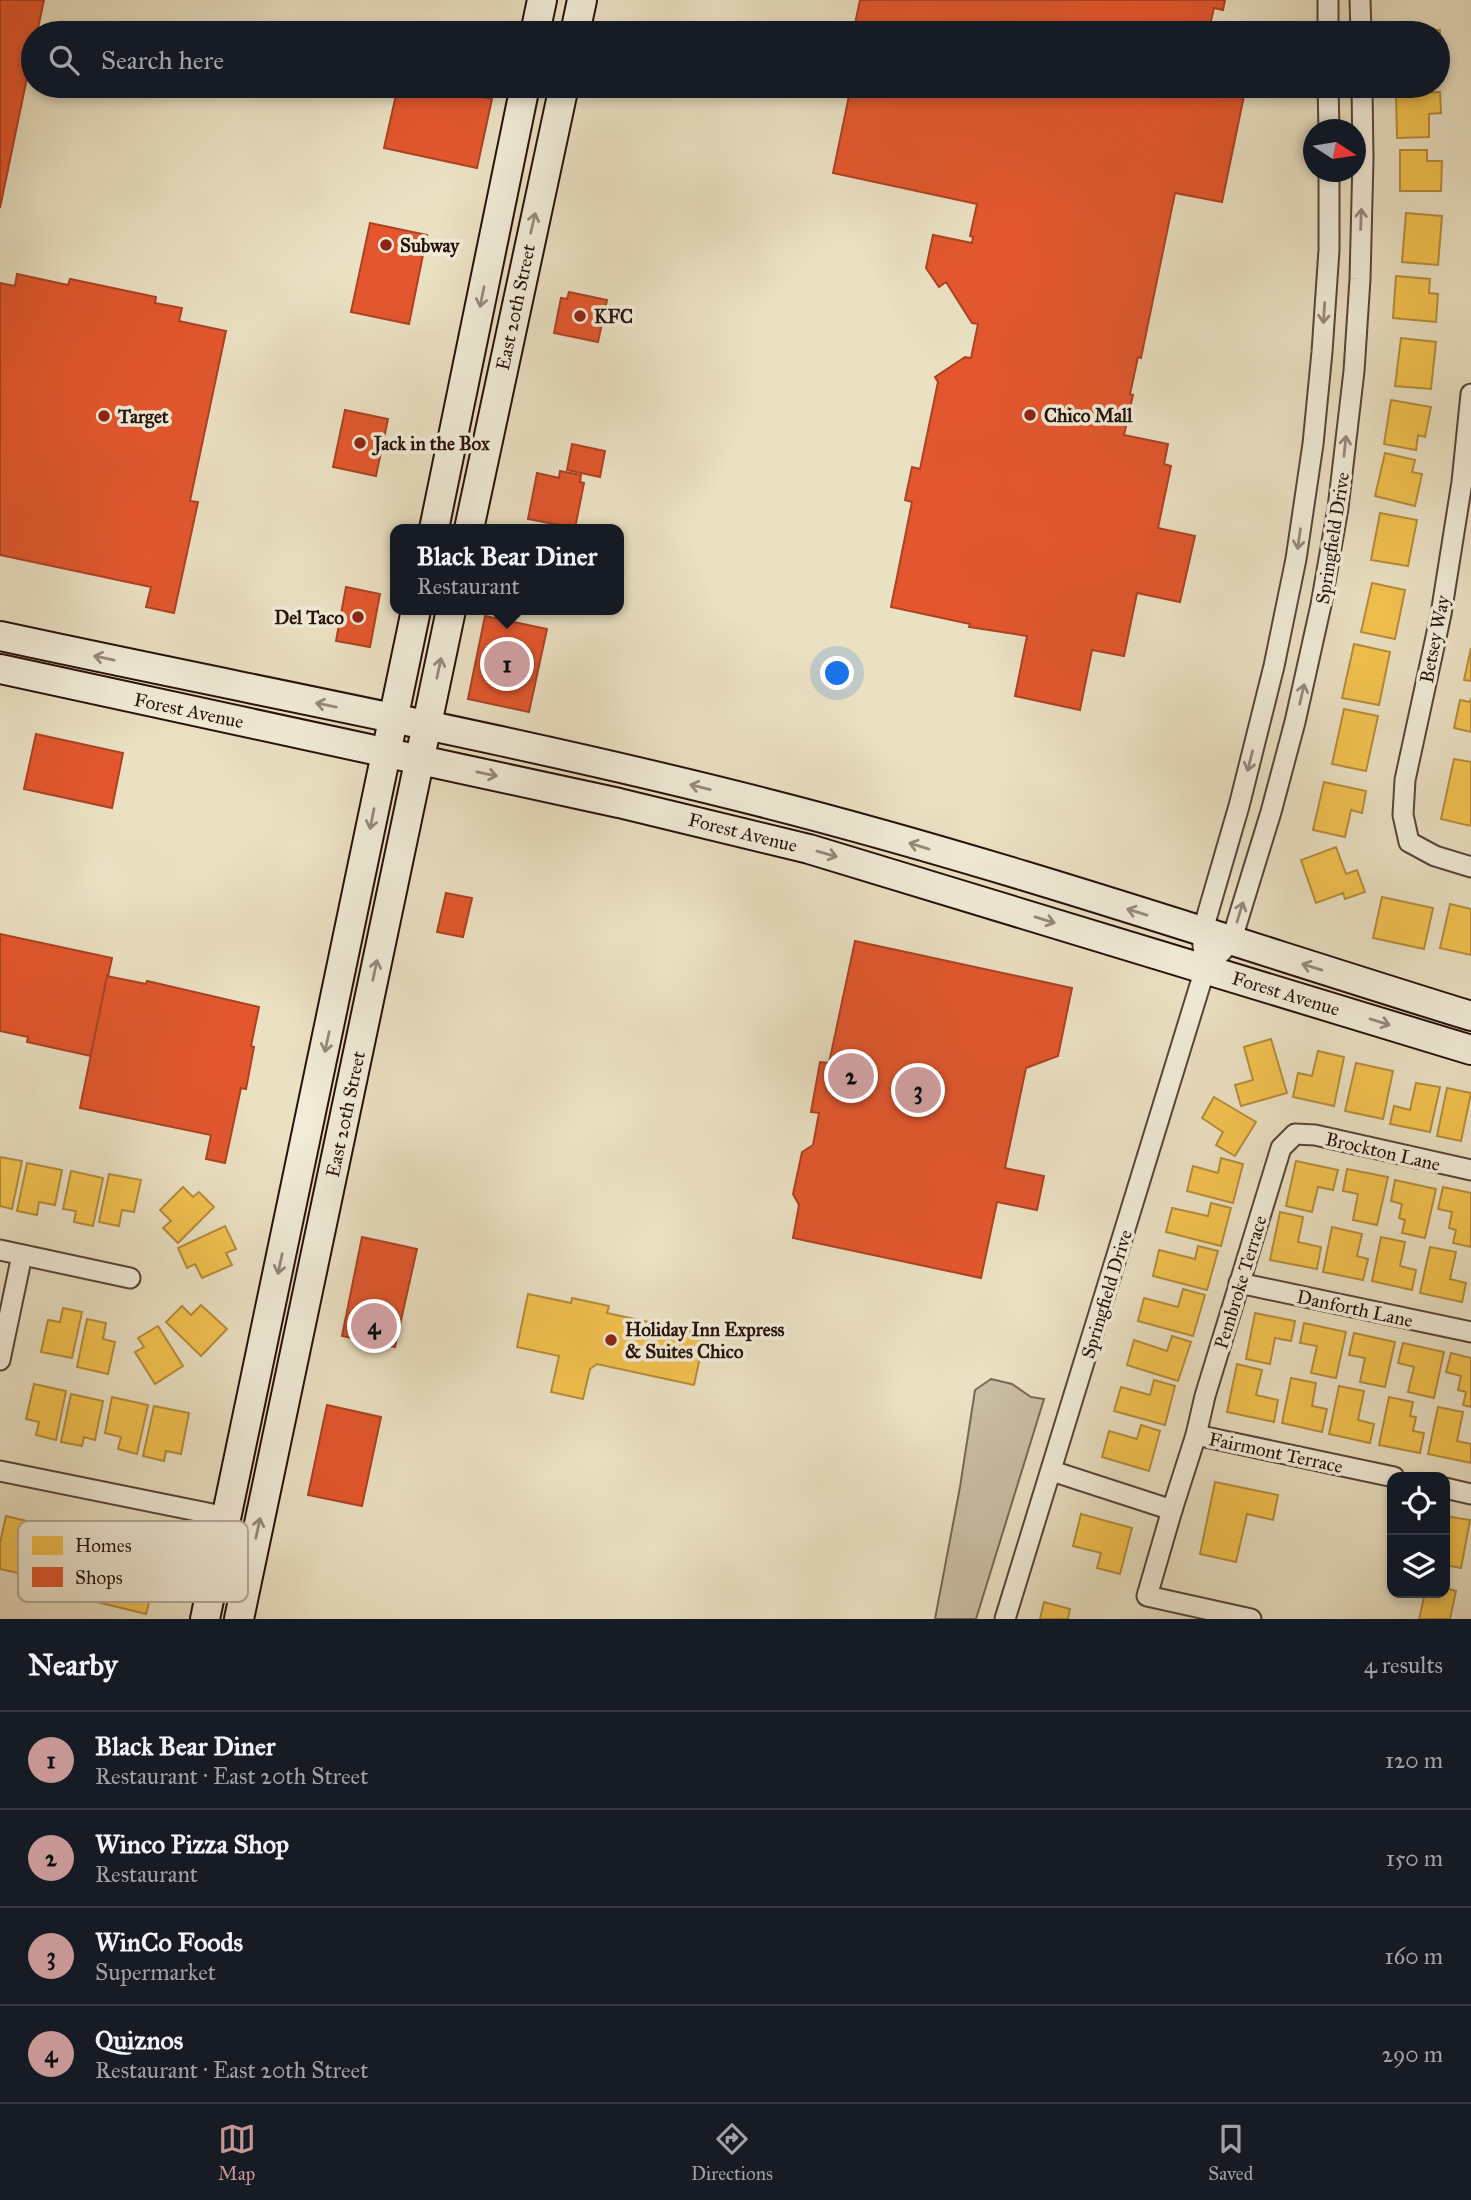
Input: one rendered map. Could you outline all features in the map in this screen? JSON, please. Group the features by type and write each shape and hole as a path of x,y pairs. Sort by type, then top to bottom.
{"street":[{"path":"538,21 542,0"},
{"path":"578,21 582,0"},
{"path":"1328,0 1328,21"},
{"path":"1360,0 1361,21"},
{"name":"East 20th Street","path":"435,524 522,98"},
{"name":"East 20th Street","path":"469,524 561,98"},
{"path":"1328,98 1329,119"},
{"name":"Springfield Drive","path":"1205,969 1231,942 1271,812 1295,722 1321,605 1338,508 1354,372 1360,279 1362,98"},
{"name":"Springfield Drive","path":"1005,1619 1205,969 1202,933 1274,666 1296,559 1313,444 1329,250 1329,182"},
{"path":"465,387 497,393"},
{"name":"Betsey Way","path":"1471,394 1462,482 1441,614 1405,780 1403,815 1409,842 1436,856 1471,867"},
{"name":"East 20th Street","path":"226,1521 415,615"},
{"name":"East 20th Street","path":"248,1576 450,615"},
{"name":"Forest Avenue","path":"0,636 650,775 804,813 998,869 1471,1016"},
{"name":"Forest Avenue","path":"0,669 658,811 809,849 1471,1050"},
{"name":"Brockton Lane","path":"1294,1134 1314,1135 1471,1170"},
{"name":"Pembroke Terrace","path":"1196,1435 1205,1396 1281,1147 1294,1134"},
{"path":"0,1250 130,1278"},
{"path":"0,1360 22,1255"},
{"name":"Danforth Lane","path":"1239,1283 1471,1332"},
{"name":"Fairmont Terrace","path":"1251,1619 1147,1596 1196,1435 1387,1476"},
{"path":"0,1471 227,1517"},
{"path":"1052,1471 1172,1510"},
{"path":"1450,1489 1471,1494"}],"shaded area":[{"path":"991,1379 1012,1384 1031,1397 1044,1399 976,1619 935,1619 975,1390"}],"building: Homes":[{"path":"1396,98 1440,98 1441,113 1429,114 1429,137 1397,138"},
{"path":"1400,150 1427,150 1427,161 1442,161 1441,191 1400,191"},
{"path":"1406,213 1442,216 1438,265 1402,262"},
{"path":"1396,276 1430,279 1429,293 1438,294 1436,322 1393,318"},
{"path":"1401,338 1436,342 1431,389 1395,386"},
{"path":"1391,400 1431,407 1425,437 1418,435 1416,450 1384,444"},
{"path":"1385,453 1415,460 1412,472 1422,474 1415,506 1375,496"},
{"path":"1380,513 1417,520 1408,566 1371,560"},
{"path":"1372,583 1405,590 1395,639 1361,632"},
{"path":"1354,644 1390,652 1379,705 1342,698"},
{"path":"1471,648 1471,681 1464,680"},
{"path":"1471,698 1471,732 1454,728 1460,700 1470,702"},
{"path":"1344,709 1378,716 1366,771 1332,764"},
{"path":"1454,759 1471,762 1471,826 1441,819"},
{"path":"1324,782 1366,791 1362,813 1351,810 1345,837 1313,830"},
{"path":"1336,847 1346,874 1357,870 1365,892 1345,899 1343,893 1316,903 1301,860"},
{"path":"1382,897 1433,908 1424,949 1373,938"},
{"path":"1450,904 1471,909 1471,955 1440,948"},
{"path":"1271,1039 1287,1093 1241,1106 1235,1085 1253,1080 1244,1047"},
{"path":"1318,1051 1344,1057 1334,1106 1293,1097 1298,1073 1312,1076"},
{"path":"1356,1063 1393,1071 1383,1119 1345,1111"},
{"path":"1416,1083 1440,1087 1430,1132 1390,1124 1394,1106 1410,1110"},
{"path":"1447,1088 1471,1093 1461,1141 1437,1136"},
{"path":"1214,1097 1256,1122 1235,1156 1216,1145 1223,1132 1202,1118"},
{"path":"0,1157 22,1161 12,1209 0,1206"},
{"path":"1221,1158 1243,1164 1233,1203 1187,1191 1193,1166 1218,1173"},
{"path":"1296,1161 1338,1170 1333,1190 1318,1187 1312,1212 1286,1206"},
{"path":"27,1163 62,1170 55,1205 39,1202 37,1215 17,1211"},
{"path":"1347,1169 1388,1177 1377,1225 1353,1220 1358,1194 1343,1191"},
{"path":"71,1171 103,1178 93,1226 74,1222 76,1211 63,1209"},
{"path":"109,1174 141,1180 134,1212 122,1210 119,1226 99,1222"},
{"path":"1395,1180 1436,1189 1425,1238 1402,1233 1405,1220 1399,1218 1402,1204 1391,1201"},
{"path":"183,1187 193,1197 199,1192 214,1207 178,1243 163,1228 171,1221 160,1210"},
{"path":"1443,1187 1471,1193 1471,1247 1453,1243 1456,1230 1449,1228 1452,1212 1438,1209"},
{"path":"1211,1203 1231,1208 1221,1246 1166,1232 1172,1208 1208,1216"},
{"path":"1280,1212 1303,1217 1298,1242 1321,1247 1317,1269 1270,1260"},
{"path":"225,1226 236,1249 226,1253 232,1265 202,1278 195,1264 187,1268 178,1248"},
{"path":"1332,1227 1362,1234 1357,1256 1368,1259 1363,1280 1323,1272"},
{"path":"1381,1237 1405,1242 1400,1266 1416,1270 1412,1290 1372,1281"},
{"path":"1198,1246 1218,1251 1207,1290 1153,1276 1159,1250 1195,1259"},
{"path":"1430,1247 1456,1252 1450,1279 1466,1283 1462,1302 1420,1293"},
{"path":"1183,1289 1205,1295 1193,1336 1138,1321 1144,1298 1178,1307"},
{"name":"Holiday Inn Express & Suites Chico","path":"528,1294 571,1303 572,1298 609,1306 607,1313 705,1334 694,1385 597,1364 590,1369 583,1399 551,1392 559,1356 517,1347"},
{"path":"201,1305 227,1329 201,1356 166,1322 182,1306 191,1315"},
{"path":"63,1308 82,1312 72,1358 41,1352 48,1320 60,1322"},
{"path":"1255,1313 1295,1321 1291,1341 1275,1338 1270,1364 1246,1359"},
{"path":"87,1319 106,1323 103,1339 115,1342 108,1374 77,1367"},
{"path":"1304,1323 1346,1332 1336,1378 1311,1373 1317,1346 1300,1343"},
{"path":"158,1326 183,1366 155,1384 135,1352 144,1347 138,1338"},
{"path":"1354,1333 1395,1342 1385,1387 1360,1382 1365,1358 1349,1355"},
{"path":"1172,1336 1191,1342 1178,1381 1127,1365 1134,1340 1167,1351"},
{"path":"1403,1343 1444,1352 1434,1398 1408,1392 1414,1367 1398,1363"},
{"path":"1451,1353 1471,1358 1471,1407 1463,1405 1466,1392 1458,1390 1461,1376 1446,1372"},
{"path":"1237,1364 1262,1370 1256,1395 1278,1400 1274,1422 1227,1412"},
{"path":"1291,1378 1316,1383 1312,1406 1327,1409 1322,1432 1282,1423"},
{"path":"1154,1380 1175,1386 1165,1425 1114,1411 1121,1387 1150,1395"},
{"path":"34,1384 66,1391 56,1440 36,1435 39,1422 26,1419"},
{"path":"1339,1386 1364,1391 1358,1420 1374,1424 1370,1443 1329,1434"},
{"path":"71,1394 103,1401 95,1440 84,1437 82,1446 61,1442"},
{"path":"112,1397 148,1405 137,1454 118,1449 121,1437 105,1433"},
{"path":"1389,1397 1413,1402 1410,1416 1416,1417 1413,1431 1424,1433 1420,1453 1379,1445"},
{"path":"154,1406 189,1413 181,1454 166,1451 164,1461 143,1456"},
{"path":"1438,1407 1463,1412 1457,1441 1471,1444 1471,1463 1428,1454"},
{"path":"1141,1425 1160,1431 1149,1471 1102,1457 1109,1431 1137,1439"},
{"path":"1215,1482 1278,1495 1273,1520 1247,1514 1236,1562 1200,1554"},
{"path":"1081,1514 1132,1528 1120,1574 1097,1568 1101,1553 1073,1546"},
{"path":"6,1516 27,1521 18,1521 18,1573 0,1569 0,1543"},
{"path":"1450,1517 1470,1520 1461,1568 1450,1566"},
{"path":"1450,1589 1456,1591 1450,1619 1419,1619 1424,1598 1450,1598"},
{"path":"97,1602 149,1602 146,1614"},
{"path":"1044,1602 1070,1609 1068,1619 1040,1619"}],"building: Shops":[{"path":"0,0 44,0 40,21 21,21 23,98 0,208"},
{"path":"860,0 1225,0 1223,10 1214,8 1211,21 856,21"},
{"path":"395,98 492,99 477,168 384,148"},
{"name":"Chico Mall","path":"849,98 1244,98 1222,202 1175,193 1141,358 1138,357 1130,394 1133,395 1124,435 1168,444 1164,464 1171,466 1158,528 1195,536 1180,602 1137,593 1124,656 1092,650 1080,710 1015,696 1027,636 969,627 970,624 891,607 912,502 905,500 912,467 920,469 938,382 935,377 965,357 971,358 978,324 972,323 946,282 939,287 926,268 933,235 972,243 973,237 970,236 977,204 833,173"},
{"path":"370,223 427,235 409,324 351,312"},
{"name":"Target","path":"17,274 68,285 70,279 156,297 155,303 182,308 179,321 226,331 190,501 198,502 174,613 146,607 151,587 0,555 0,283 15,286"},
{"name":"KFC","path":"569,292 607,300 598,342 554,333 561,298 567,299"},
{"name":"Jack in the Box","path":"345,410 388,419 376,476 333,467"},
{"path":"572,444 605,451 600,477 567,470"},
{"path":"560,471 581,475 580,482 584,483 576,524 554,524 528,519 537,473 559,478"},
{"name":"Del Taco","path":"346,587 380,594 370,647 336,641"},
{"path":"485,616 547,629 529,712 468,699"},
{"path":"36,734 123,753 112,808 24,789"},
{"path":"446,893 472,898 463,937 437,932"},
{"path":"0,934 112,958 91,1056 27,1042 28,1037 0,1031"},
{"path":"855,941 1072,988 1058,1056 1026,1068 1005,1168 1044,1176 1037,1210 997,1202 981,1278 793,1238 799,1205 793,1194 802,1152 813,1145 819,1113 811,1112 820,1062 829,1063"},
{"path":"107,976 146,984 147,981 259,1007 246,1089 241,1088 225,1163 206,1159 211,1135 80,1108"},
{"path":"362,1237 417,1249 395,1347 342,1336"},
{"path":"327,1405 381,1417 362,1506 308,1495"}],"place":[{"name":"Subway","path":"386,245"},
{"name":"KFC","path":"580,316"},
{"name":"Chico Mall","path":"1030,415"},
{"name":"Target","path":"104,416"},
{"name":"Jack in the Box","path":"360,443"},
{"name":"Del Taco","path":"358,617"},
{"name":"Black Bear Diner","path":"507,664"},
{"name":"Winco Pizza Shop","path":"851,1076"},
{"name":"WinCo Foods","path":"918,1090"},
{"name":"Quiznos","path":"374,1326"},
{"name":"Holiday Inn Express & Suites Chico","path":"611,1340"}]}
